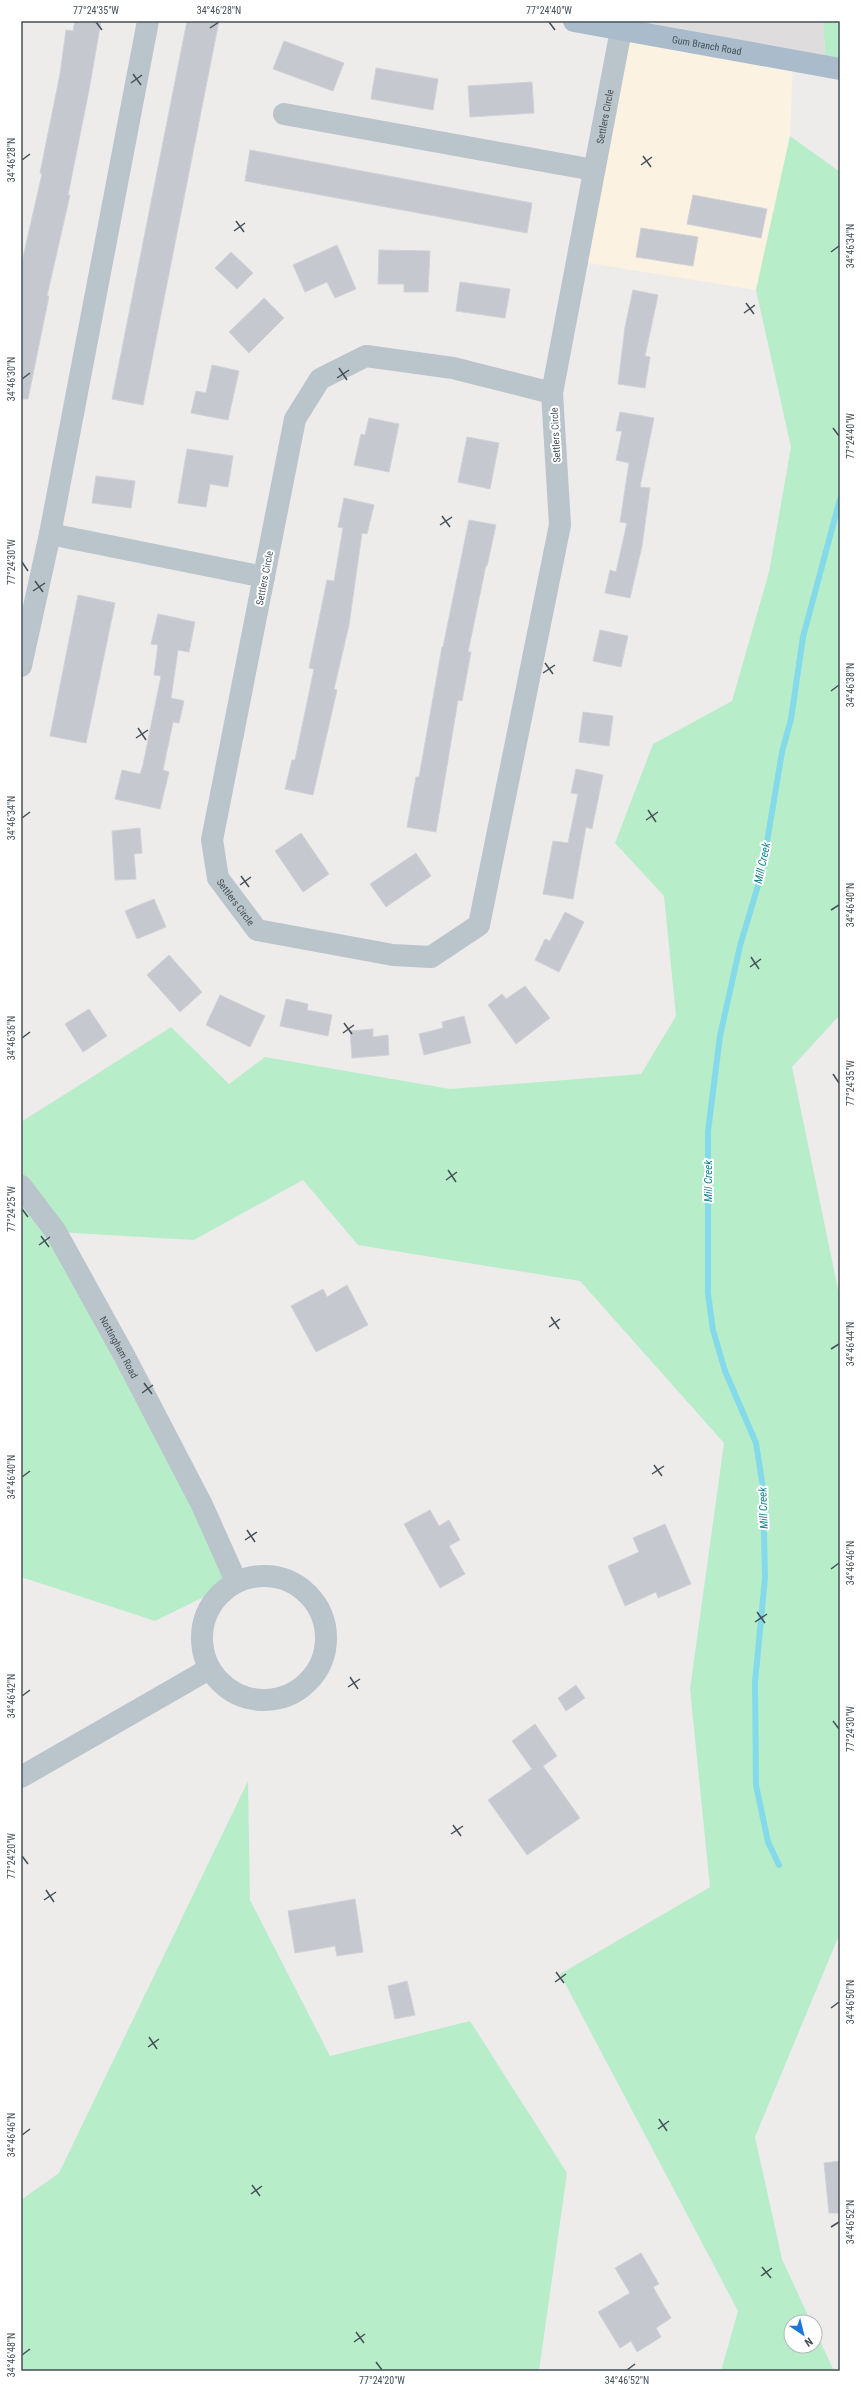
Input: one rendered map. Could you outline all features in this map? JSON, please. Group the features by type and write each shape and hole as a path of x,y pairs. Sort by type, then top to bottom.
{"main road":[{"name":"Gum Branch Road","path":"574,21 840,69"}],"street":[{"path":"21,666 50,534 148,21"},
{"name":"Settlers Circle","path":"552,393 453,368 366,356 320,379 295,419 212,840 218,878 257,930 393,955 431,957 479,925 560,525 552,393 621,30"},
{"path":"284,114 594,170"},
{"path":"50,534 264,577"},
{"name":"Nottingham Road","path":"21,1186 56,1232 121,1350 202,1505 236,1581"},
{"path":"272,1575 306,1590 324,1616 326,1653 311,1681 282,1699 250,1700 229,1691 209,1669 201,1639 214,1600 236,1581 252,1576 272,1575"},
{"path":"21,1777 209,1669"}],"shaded area":[{"path":"574,21 823,21 826,66"},
{"path":"621,30 793,60 790,136 756,290 570,260"}],"green space":[{"path":"823,21 840,21 840,69 826,66"},
{"path":"790,136 840,172 840,1015 792,1067 840,1299 840,1933 755,2137 782,2259 807,2314 783,2314 783,2354 823,2354 823,2347 834,2371 721,2371 738,2311 560,1974 710,1887 690,1689 724,1443 580,1281 358,1245 303,1180 194,1240 56,1232 236,1581 155,1621 21,1577 21,1122 171,1027 229,1084 265,1057 450,1089 641,1074 676,1016 664,896 615,843 653,744 732,701 769,572 791,447 756,290"},
{"path":"248,1781 250,1900 330,2056 470,2021 567,2173 539,2371 21,2371 21,2200 59,2173"}],"building":[{"path":"75,21 101,21 68,195 70,195 47,296 49,296 28,399 21,399 21,266 42,174 40,173 60,74 66,30 73,31"},
{"path":"187,21 219,21 143,405 112,399"},
{"path":"284,41 344,63 333,91 273,69"},
{"path":"376,68 438,79 433,110 371,99"},
{"path":"532,82 534,113 470,117 468,86"},
{"path":"250,150 532,203 527,233 245,181"},
{"path":"693,195 767,209 761,238 687,224"},
{"path":"641,228 698,237 693,266 636,257"},
{"path":"337,245 356,289 335,298 327,282 305,292 293,265"},
{"path":"379,250 430,251 428,292 404,292 404,284 378,284"},
{"path":"231,252 253,273 237,289 215,268"},
{"path":"460,282 510,289 505,318 456,311"},
{"path":"633,290 658,295 645,356 650,357 645,388 618,384 625,327"},
{"path":"264,298 284,318 249,353 229,332"},
{"path":"212,365 239,371 228,420 191,413 196,391 206,393"},
{"path":"620,412 654,418 640,487 650,488 642,546 630,598 605,593 610,570 616,572 627,523 620,522 629,463 616,460 622,431 616,431"},
{"path":"369,418 399,424 389,472 354,465 361,434 365,435"},
{"path":"467,437 499,443 490,489 458,482"},
{"path":"187,449 233,456 228,487 210,484 206,507 178,503"},
{"path":"96,476 135,481 131,508 92,503"},
{"path":"344,498 374,505 367,534 362,533 349,625 334,689 337,690 313,795 285,789 292,760 295,760 314,669 309,668 327,580 334,581 343,528 338,527"},
{"path":"469,520 496,525 468,652 471,652 462,701 458,700 436,832 407,827 416,777 419,777 442,647"},
{"path":"78,595 115,603 86,743 50,736"},
{"path":"158,614 195,622 189,652 178,650 171,698 184,701 179,723 173,722 163,770 169,772 160,809 115,799 122,770 140,774 143,765 161,676 154,675 158,645 151,644"},
{"path":"600,630 628,636 621,667 593,661"},
{"path":"583,712 613,716 609,746 579,742"},
{"path":"576,769 603,775 592,829 586,827 573,899 543,894 553,841 568,843 578,794 571,793"},
{"path":"140,828 142,853 134,854 136,879 115,880 112,831"},
{"path":"301,833 329,874 303,892 275,851"},
{"path":"416,853 431,876 386,907 370,884"},
{"path":"154,899 166,927 137,939 125,911"},
{"path":"565,912 584,922 559,972 535,960 545,939 550,941"},
{"path":"169,955 202,992 180,1012 147,975"},
{"path":"525,986 550,1018 516,1044 488,1005 502,994 506,999"},
{"path":"220,995 265,1016 250,1047 206,1025"},
{"path":"286,999 308,1004 307,1010 332,1015 328,1036 280,1026"},
{"path":"89,1009 107,1036 83,1052 65,1024"},
{"path":"464,1016 471,1043 424,1055 419,1034 443,1028 442,1022"},
{"path":"373,1029 373,1037 388,1035 389,1055 352,1058 350,1031"},
{"path":"347,1285 368,1325 316,1352 291,1306 323,1289 327,1297"},
{"path":"430,1510 439,1526 449,1520 460,1540 449,1546 465,1574 440,1588 404,1524"},
{"path":"665,1524 691,1584 658,1598 656,1592 625,1606 608,1566 639,1552 633,1538"},
{"path":"576,1685 585,1698 566,1711 558,1698"},
{"path":"535,1724 557,1756 543,1766 580,1818 527,1855 488,1800 532,1769 512,1741"},
{"path":"355,1899 363,1952 337,1956 335,1946 295,1953 288,1911"},
{"path":"407,1981 415,2015 395,2019 388,1986"},
{"path":"840,2161 840,2213 829,2213 824,2163"},
{"path":"641,2253 659,2284 653,2287 671,2318 656,2328 661,2337 637,2352 631,2341 620,2348 598,2312 630,2293 615,2268"}],"waterway":[{"name":"Mill Creek","path":"779,1865 768,1842 756,1785 755,1682 765,1578 763,1488 756,1443 725,1371 713,1330 708,1294 708,1131 720,1036 740,946 762,872 782,752 791,719 803,637 840,499"}]}
